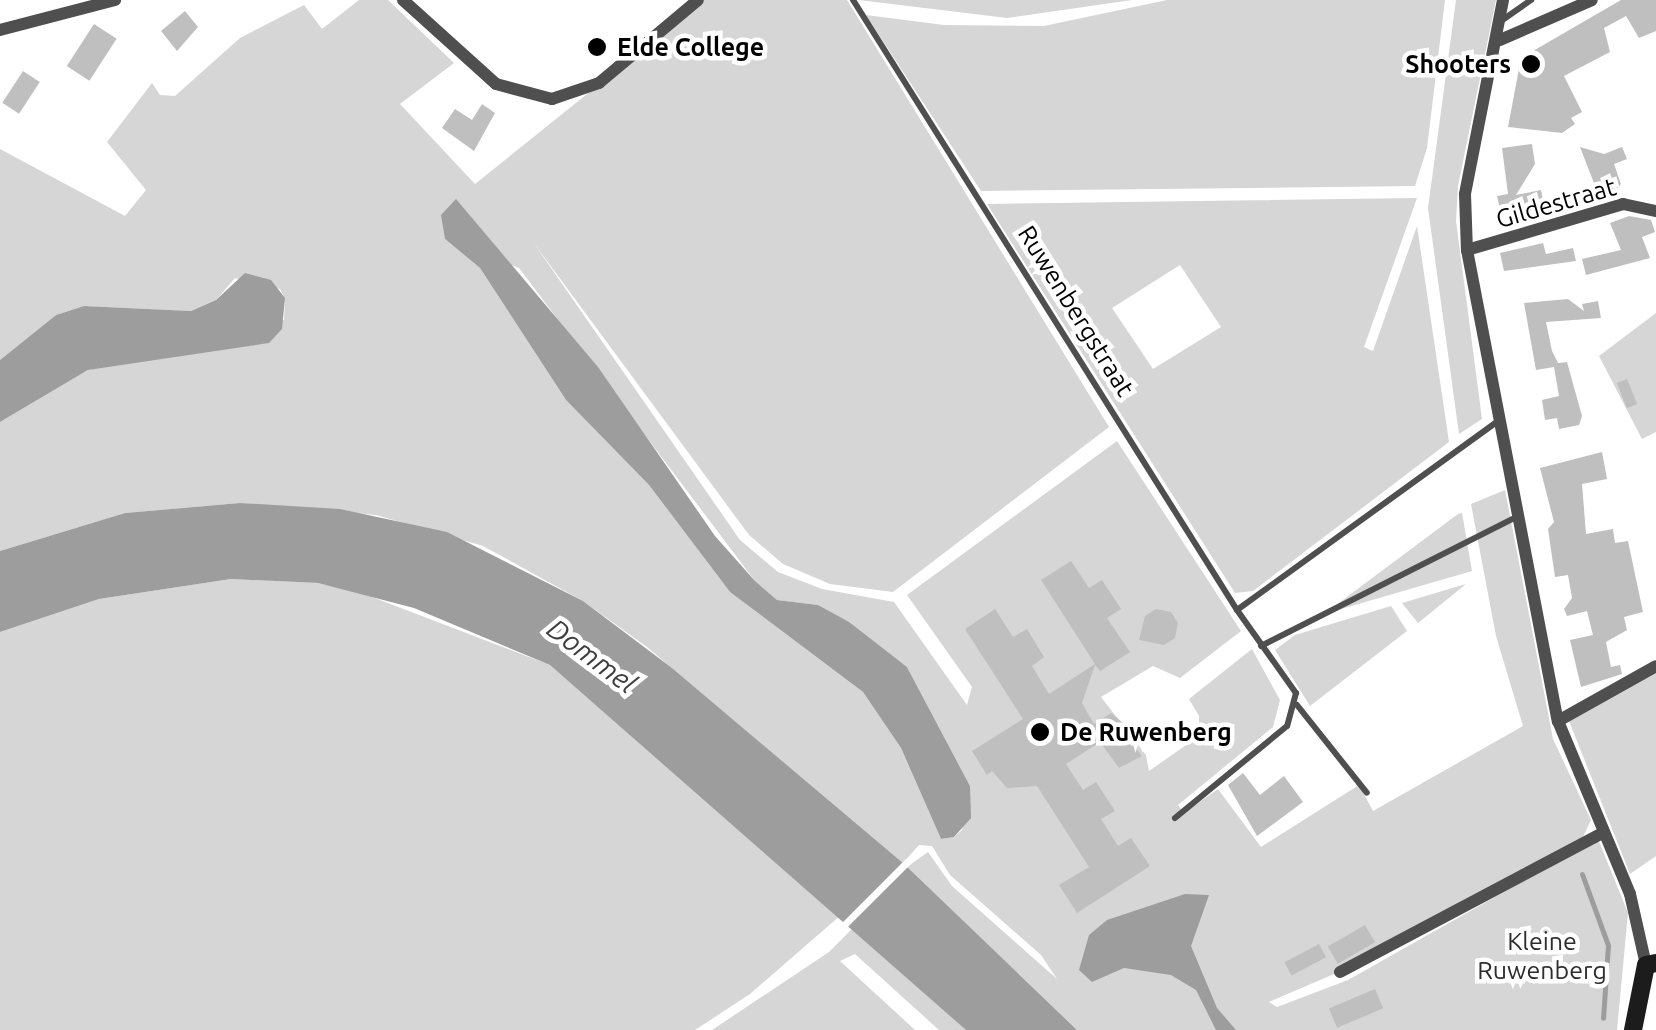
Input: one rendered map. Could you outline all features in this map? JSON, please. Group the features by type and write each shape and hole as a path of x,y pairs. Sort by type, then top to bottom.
{"street":[{"path":"0,30 115,0"},
{"path":"403,0 496,84 552,99 599,83 698,0"},
{"path":"1503,0 1500,40 1464,194 1468,250 1558,720 1636,912 1651,964 1633,1030"},
{"path":"1500,40 1592,0"},
{"name":"Gildestraat","path":"1468,250 1623,204 1656,211"},
{"path":"1558,720 1656,666"},
{"path":"1340,972 1603,833"}],"lane":[{"name":"Ruwenbergstraat","path":"853,0 1237,610 1296,692 1297,705"},
{"path":"1501,21 1530,0"},
{"path":"1237,610 1500,420"},
{"path":"1261,646 1518,516"},
{"path":"1175,818 1287,726 1297,705 1367,793"}],"green space":[{"name":"Kleine Ruwenberg","path":"359,0 388,0 454,63 400,104 475,184 704,0 847,0 1109,427 893,592 830,584 783,564 749,535 533,242 740,540 778,572 822,589 894,602 967,705 972,687 907,595 1117,441 1241,631 1180,678 1153,666 1101,697 1146,755 1149,771 1199,736 1199,716 1189,699 1252,649 1280,700 1273,727 1178,805 1184,813 1218,789 1261,847 1359,785 1373,811 1523,726 1496,636 1471,504 1505,490 1553,739 1591,820 1583,837 1362,962 1269,1002 1277,1007 1348,980 1598,839 1628,913 1617,1030 1077,1030 907,867 928,852 952,886 1057,979 1041,955 950,875 932,846 919,845 903,863 647,647 583,601 483,546 376,515 240,503 125,513 0,551 0,422 88,370 284,320 285,299 280,289 235,278 216,300 191,311 84,306 56,315 0,360 0,149 125,216 146,190 107,142 152,83 160,95 175,96 240,38 304,5 322,29","holes":["445,239 519,268 755,581 777,600 818,605 907,667 970,786 962,830 954,837 941,839 901,748 863,692 730,592 649,485 566,400 480,268"]},
{"path":"859,0 1132,0 1007,18"},
{"path":"1167,0 1445,0 1427,148 1415,186 981,191 866,15 944,25 1044,26"},
{"path":"1456,0 1496,0 1458,186 1456,221 1482,419 1459,434 1428,208"},
{"path":"1417,198 1364,347 1373,351 1417,226 1449,442 1253,591 1235,593 987,204","holes":["1180,265 1221,327 1153,369 1112,308"]},
{"path":"1656,313 1656,432 1642,439 1599,356"},
{"path":"1462,513 1472,571 1324,614 1458,514"},
{"path":"231,579 318,583 359,592 550,665 841,915 750,994 695,1030 0,1030 0,632 99,599"},
{"path":"1466,584 1418,623 1402,603"},
{"path":"1391,606 1407,631 1310,706 1275,650 1295,635"},
{"path":"1656,670 1656,856 1630,874 1569,721"},
{"path":"854,927 966,1030 939,1030 855,954 840,961 915,1030 712,1030 829,952"}],"water":[{"path":"456,199 598,367 715,536 755,581 777,600 818,605 849,622 907,667 970,786 971,818 954,837 941,839 901,748 863,692 730,592 649,485 566,400 480,268 445,239 441,215"},
{"path":"245,273 271,280 285,298 282,329 269,343 88,370 0,422 0,360 56,315 84,306 191,311 216,300"},
{"name":"Dommel","path":"240,503 340,509 447,532 583,601 672,668 903,863 1077,1030 966,1030 550,665 414,608 318,583 231,579 99,599 0,632 0,551 125,513"},
{"path":"1185,894 1209,895 1191,946 1217,1008 1236,1030 1216,1030 1196,990 1171,975 1124,968 1092,982 1079,970 1089,935 1107,920"}],"pier":[{"path":"906,859 911,864 847,928 842,923"}],"building":[{"path":"1621,0 1656,0 1656,31 1639,38 1626,16 1604,28 1610,52 1564,76 1582,112 1571,118 1575,124 1562,133 1508,127 1521,58"},
{"path":"185,11 198,27 177,51 161,31"},
{"path":"94,24 117,39 89,81 67,66"},
{"path":"23,71 40,82 19,114 2,103"},
{"path":"482,104 495,113 474,151 442,128 455,109 472,120"},
{"path":"1532,144 1535,164 1516,195 1541,190 1545,211 1501,214 1497,196 1508,194 1502,148"},
{"path":"1580,147 1604,154 1622,147 1627,159 1614,164 1621,184 1616,190 1599,196"},
{"path":"1629,216 1651,220 1655,232 1642,237 1650,258 1586,275 1582,259 1621,250 1610,223"},
{"path":"1543,243 1546,254 1573,248 1576,261 1504,271 1500,253"},
{"path":"1568,299 1584,311 1582,304 1598,301 1601,318 1546,322 1558,363 1567,362 1582,416 1579,425 1559,429 1557,418 1545,420 1542,400 1559,396 1554,367 1536,370 1524,303"},
{"path":"1627,379 1637,404 1627,408 1617,383"},
{"path":"1602,452 1607,479 1582,484 1586,534 1613,529 1615,543 1628,541 1643,612 1624,617 1627,630 1606,642 1611,667 1620,665 1622,674 1581,687 1570,640 1593,635 1587,611 1567,616 1564,609 1572,598 1568,575 1555,577 1548,529 1554,522 1540,468"},
{"path":"1071,561 1089,588 1102,580 1121,609 1107,618 1130,652 1100,671 1095,665 1082,703 1094,724 1111,713 1128,727 1124,733 1142,756 1119,768 1100,742 1066,764 1083,790 1096,782 1115,811 1101,819 1118,846 1131,838 1150,866 1077,913 1059,885 1089,867 1037,786 1007,788 992,771 987,775 972,751 1023,719 965,629 995,609 1013,637 1027,629 1044,657 1032,666 1049,694 1095,664 1041,580"},
{"path":"1156,609 1171,612 1178,623 1175,638 1164,645 1139,640 1145,616"},
{"path":"1243,773 1260,795 1284,776 1303,802 1257,836 1228,785"},
{"path":"1365,925 1375,942 1338,964 1328,947"},
{"path":"1319,944 1326,957 1292,976 1285,962"},
{"path":"1375,989 1383,1008 1337,1028 1329,1009"}],"waterway":[{"path":"1582,874 1608,945 1603,1018"}],"place":[{"name":"Elde College","path":"597,47"},
{"name":"Shooters","path":"1531,64"},
{"name":"De Ruwenberg","path":"1040,732"}]}
